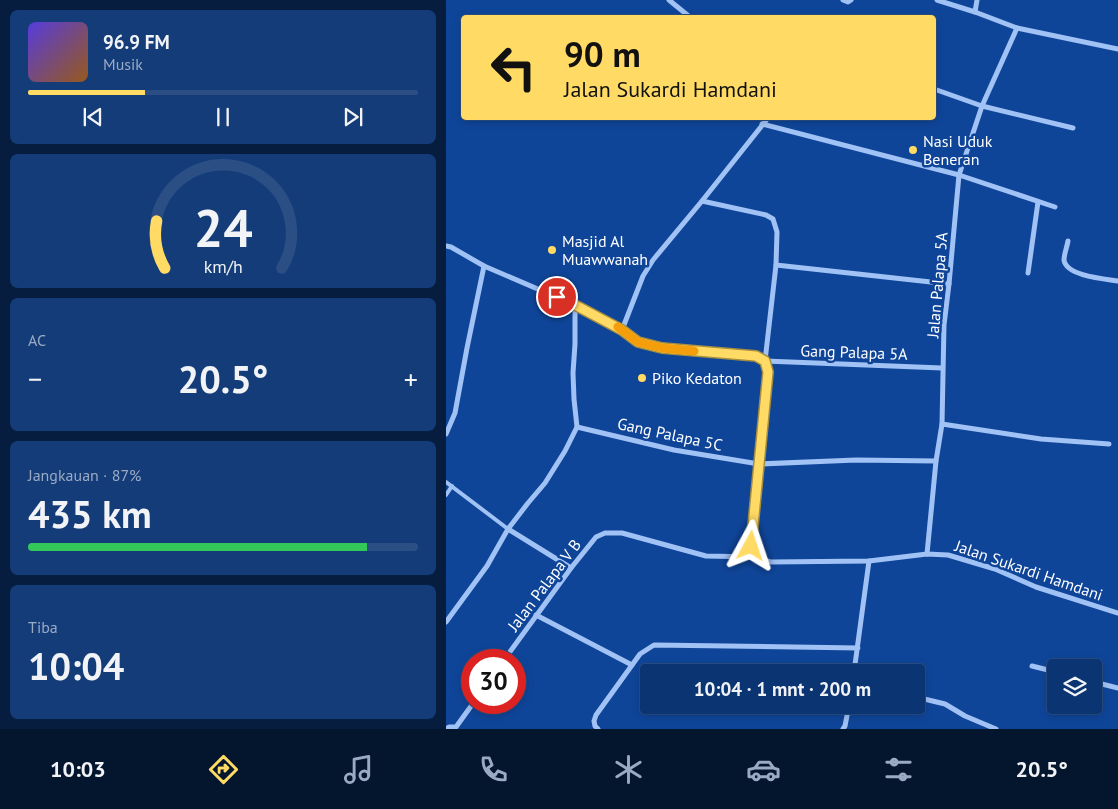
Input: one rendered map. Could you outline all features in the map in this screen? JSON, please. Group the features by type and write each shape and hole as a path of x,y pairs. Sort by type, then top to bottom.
{"street":[{"path":"668,0 687,15"},
{"path":"937,0 1017,28 1118,49"},
{"path":"975,12 977,0"},
{"name":"Jalan Palapa 5A","path":"927,554 936,461 942,424 944,325 959,176 982,106 1017,28"},
{"path":"936,90 982,106 1073,128"},
{"path":"622,330 643,276 653,260 766,120"},
{"path":"762,124 959,176 1055,207"},
{"path":"702,201 766,215 773,219 778,232 765,361 768,372 751,546 756,557"},
{"path":"1028,273 1038,202"},
{"path":"1068,240 1064,261 1067,267 1086,275 1118,281"},
{"path":"446,246 484,266 575,305 622,330 638,342 662,348 756,356 765,361"},
{"path":"776,265 949,284"},
{"path":"446,434 455,413 484,266"},
{"path":"446,622 487,566 508,529 545,483 577,427 573,373 575,305"},
{"name":"Gang Palapa 5A","path":"765,361 942,368"},
{"path":"942,424 1042,439 1108,444"},
{"name":"Gang Palapa 5C","path":"577,427 674,450 758,464 856,460 936,461"},
{"path":"508,529 570,568"},
{"name":"Jalan Palapa V B","path":"512,649 570,568 596,537 605,533 622,533 706,556 756,557"},
{"name":"Jalan Sukardi Hamdani","path":"756,557 771,562 869,560 927,554 948,555 995,569 1036,587 1118,613"},
{"path":"855,664 869,560"},
{"path":"536,615 632,665"},
{"path":"598,729 594,721 596,716 640,654 654,645 858,648"},
{"path":"1032,666 1047,670"},
{"path":"1102,684 1118,688"},
{"path":"925,699 945,704 965,716 996,729"},
{"path":"446,729 449,727 458,728 467,714"},
{"path":"843,729 847,714"}],"lane":[{"path":"446,482 508,529"},
{"path":"446,495 452,486"}],"slow traffic":[{"path":"618,327 638,342 662,348 694,351"}],"place":[{"name":"Nasi Uduk Beneran","path":"913,150"},
{"name":"Masjid Al Muawwanah","path":"552,250"},
{"name":"Piko Kedaton","path":"642,378"}],"route":[{"path":"557,297 622,330 638,342 662,348 756,356 765,361 768,372 751,546"}]}
